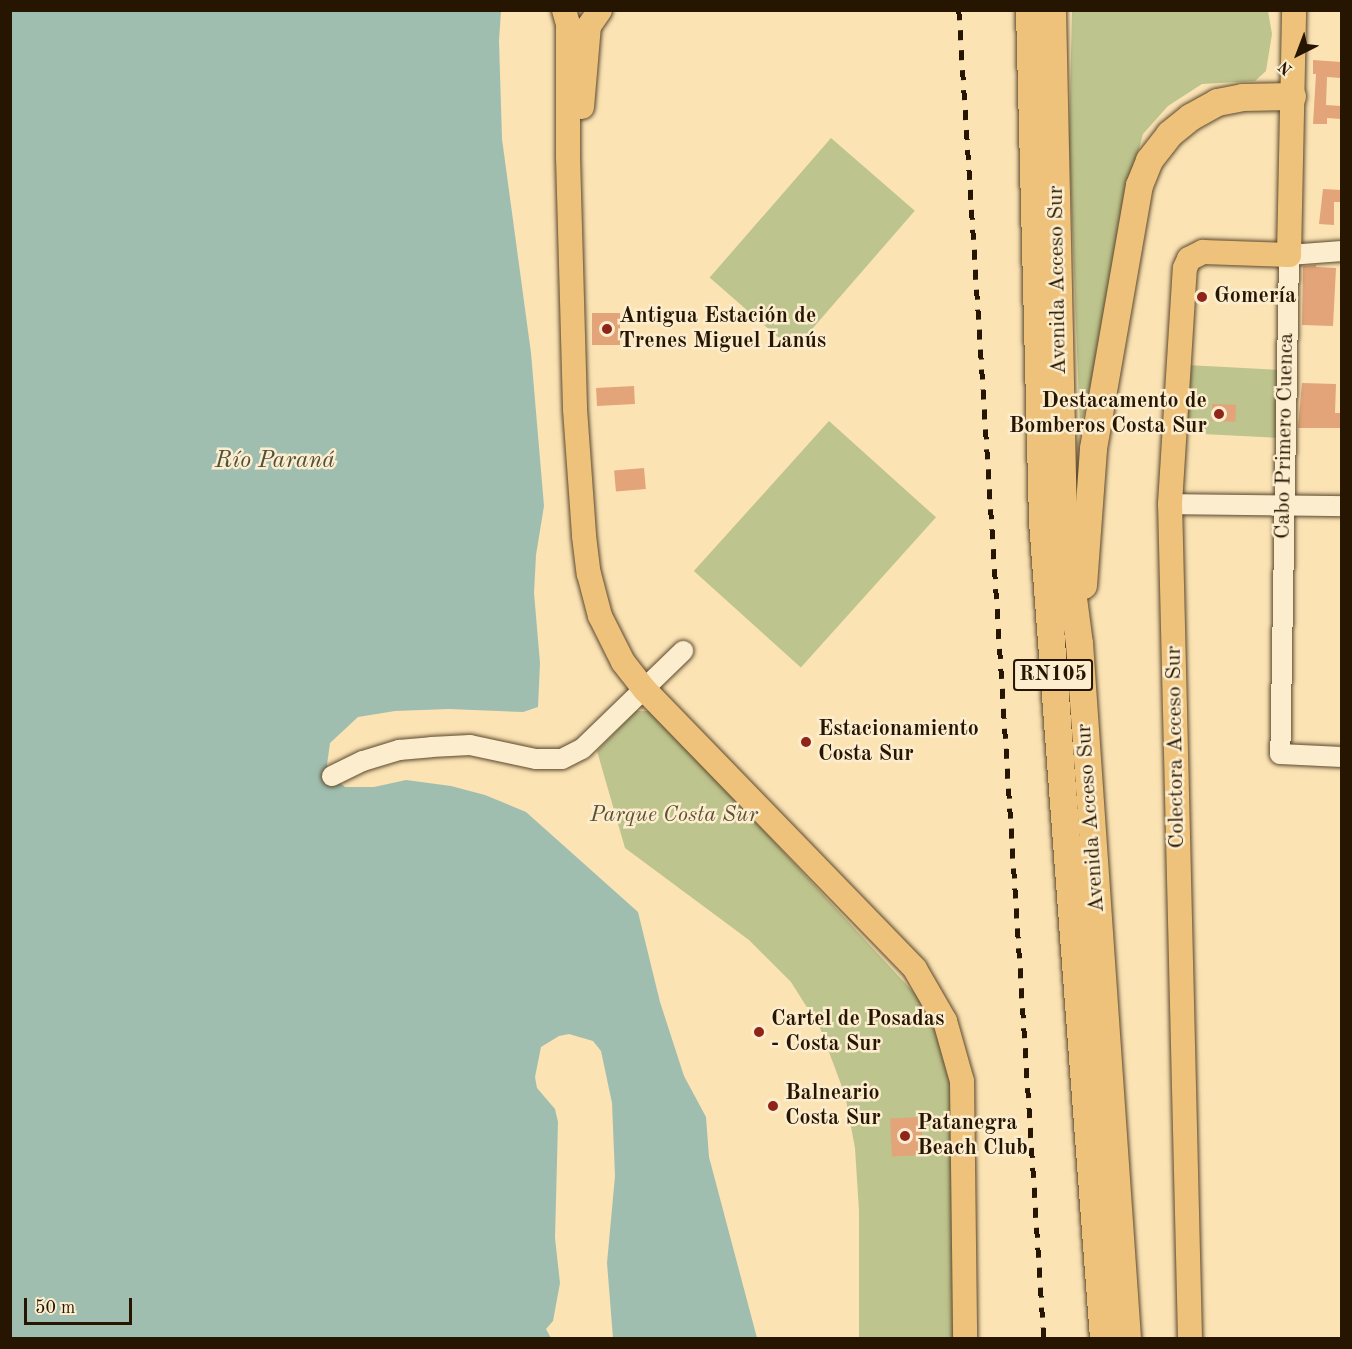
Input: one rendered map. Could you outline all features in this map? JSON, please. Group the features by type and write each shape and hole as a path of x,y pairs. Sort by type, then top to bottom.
{"highway":[{"name":"Avenida Acceso Sur","path":"1029,10 1041,521 1102,1338"},
{"name":"Avenida Acceso Sur","path":"1052,10 1063,522 1079,643 1126,1338"},
{"path":"1079,643 1093,448 1139,185 1149,160 1169,134 1190,117 1217,102 1242,97 1292,96"}],"main road":[{"path":"564,10 568,24 568,157 572,199 575,409 589,574 600,616 612,642 645,690 915,969 945,1021 962,1081 964,1338"},
{"path":"572,199 589,26 600,10"},
{"name":"Cabo Primero Cuenca","path":"1289,255 1294,10"},
{"name":"Colectora Acceso Sur","path":"1190,1338 1170,504 1185,268 1189,259 1203,252 1289,255"}],"street":[{"path":"1289,255 1341,251"},
{"name":"Cabo Primero Cuenca","path":"1289,255 1280,754 1341,757"},
{"path":"1170,504 1341,506"},
{"path":"332,776 390,753 420,748 470,745 536,759 562,759 582,749 683,651"}],"green space":[{"path":"1072,11 1268,11 1272,34 1266,71 1255,81 1202,84 1168,106 1143,134 1126,197 1107,329 1080,429 1069,141"},
{"path":"831,138 915,211 793,350 710,278"},
{"path":"1186,365 1281,370 1277,438 1182,433"},
{"path":"829,421 936,517 801,667 694,571"},
{"name":"Parque Costa Sur","path":"636,711 649,711 661,720 918,997 938,1035 950,1082 956,1338 859,1338 859,1211 855,1148 845,1095 820,1028 791,982 749,940 625,848 597,751"}],"water":[{"name":"Río Paraná","path":"10,11 501,11 499,41 502,139 531,353 544,506 536,555 534,593 540,663 538,707 523,712 449,709 395,711 358,717 330,743 327,765 332,776 345,787 374,787 406,780 451,786 485,795 526,812 638,912 660,1002 684,1076 706,1117 709,1157 757,1338 613,1338 607,1263 615,1176 612,1103 601,1051 593,1041 569,1034 559,1036 541,1047 535,1077 537,1088 555,1109 558,1122 555,1238 560,1283 553,1321 546,1329 551,1338 11,1338"}],"building":[{"path":"1313,60 1341,62 1341,78 1327,77 1326,105 1341,106 1341,119 1327,118 1327,124 1313,124 1316,74 1313,74"},
{"path":"1323,189 1341,190 1341,202 1334,202 1334,225 1319,224"},
{"path":"1316,265 1316,267 1336,268 1333,326 1302,325 1303,266"},
{"name":"Antigua Estación de Trenes Miguel Lanús","path":"592,313 620,313 620,345 592,345"},
{"path":"1302,383 1336,384 1335,413 1341,413 1340,428 1298,428"},
{"path":"634,386 635,404 597,406 596,388"},
{"path":"1212,404 1236,405 1235,422 1211,421"},
{"path":"644,468 646,489 616,492 614,471"},
{"path":"921,1117 923,1155 892,1157 890,1119"}],"railway":[{"path":"959,10 1044,1338"}],"place":[{"name":"Gomería","path":"1202,297"},
{"name":"Antigua Estación de Trenes Miguel Lanús","path":"607,329"},
{"name":"Destacamento de Bomberos Costa Sur","path":"1219,414"},
{"name":"Estacionamiento Costa Sur","path":"806,742"},
{"name":"Cartel de Posadas - Costa Sur","path":"759,1032"},
{"name":"Balneario Costa Sur","path":"773,1106"},
{"name":"Patanegra Beach Club","path":"905,1136"}]}
